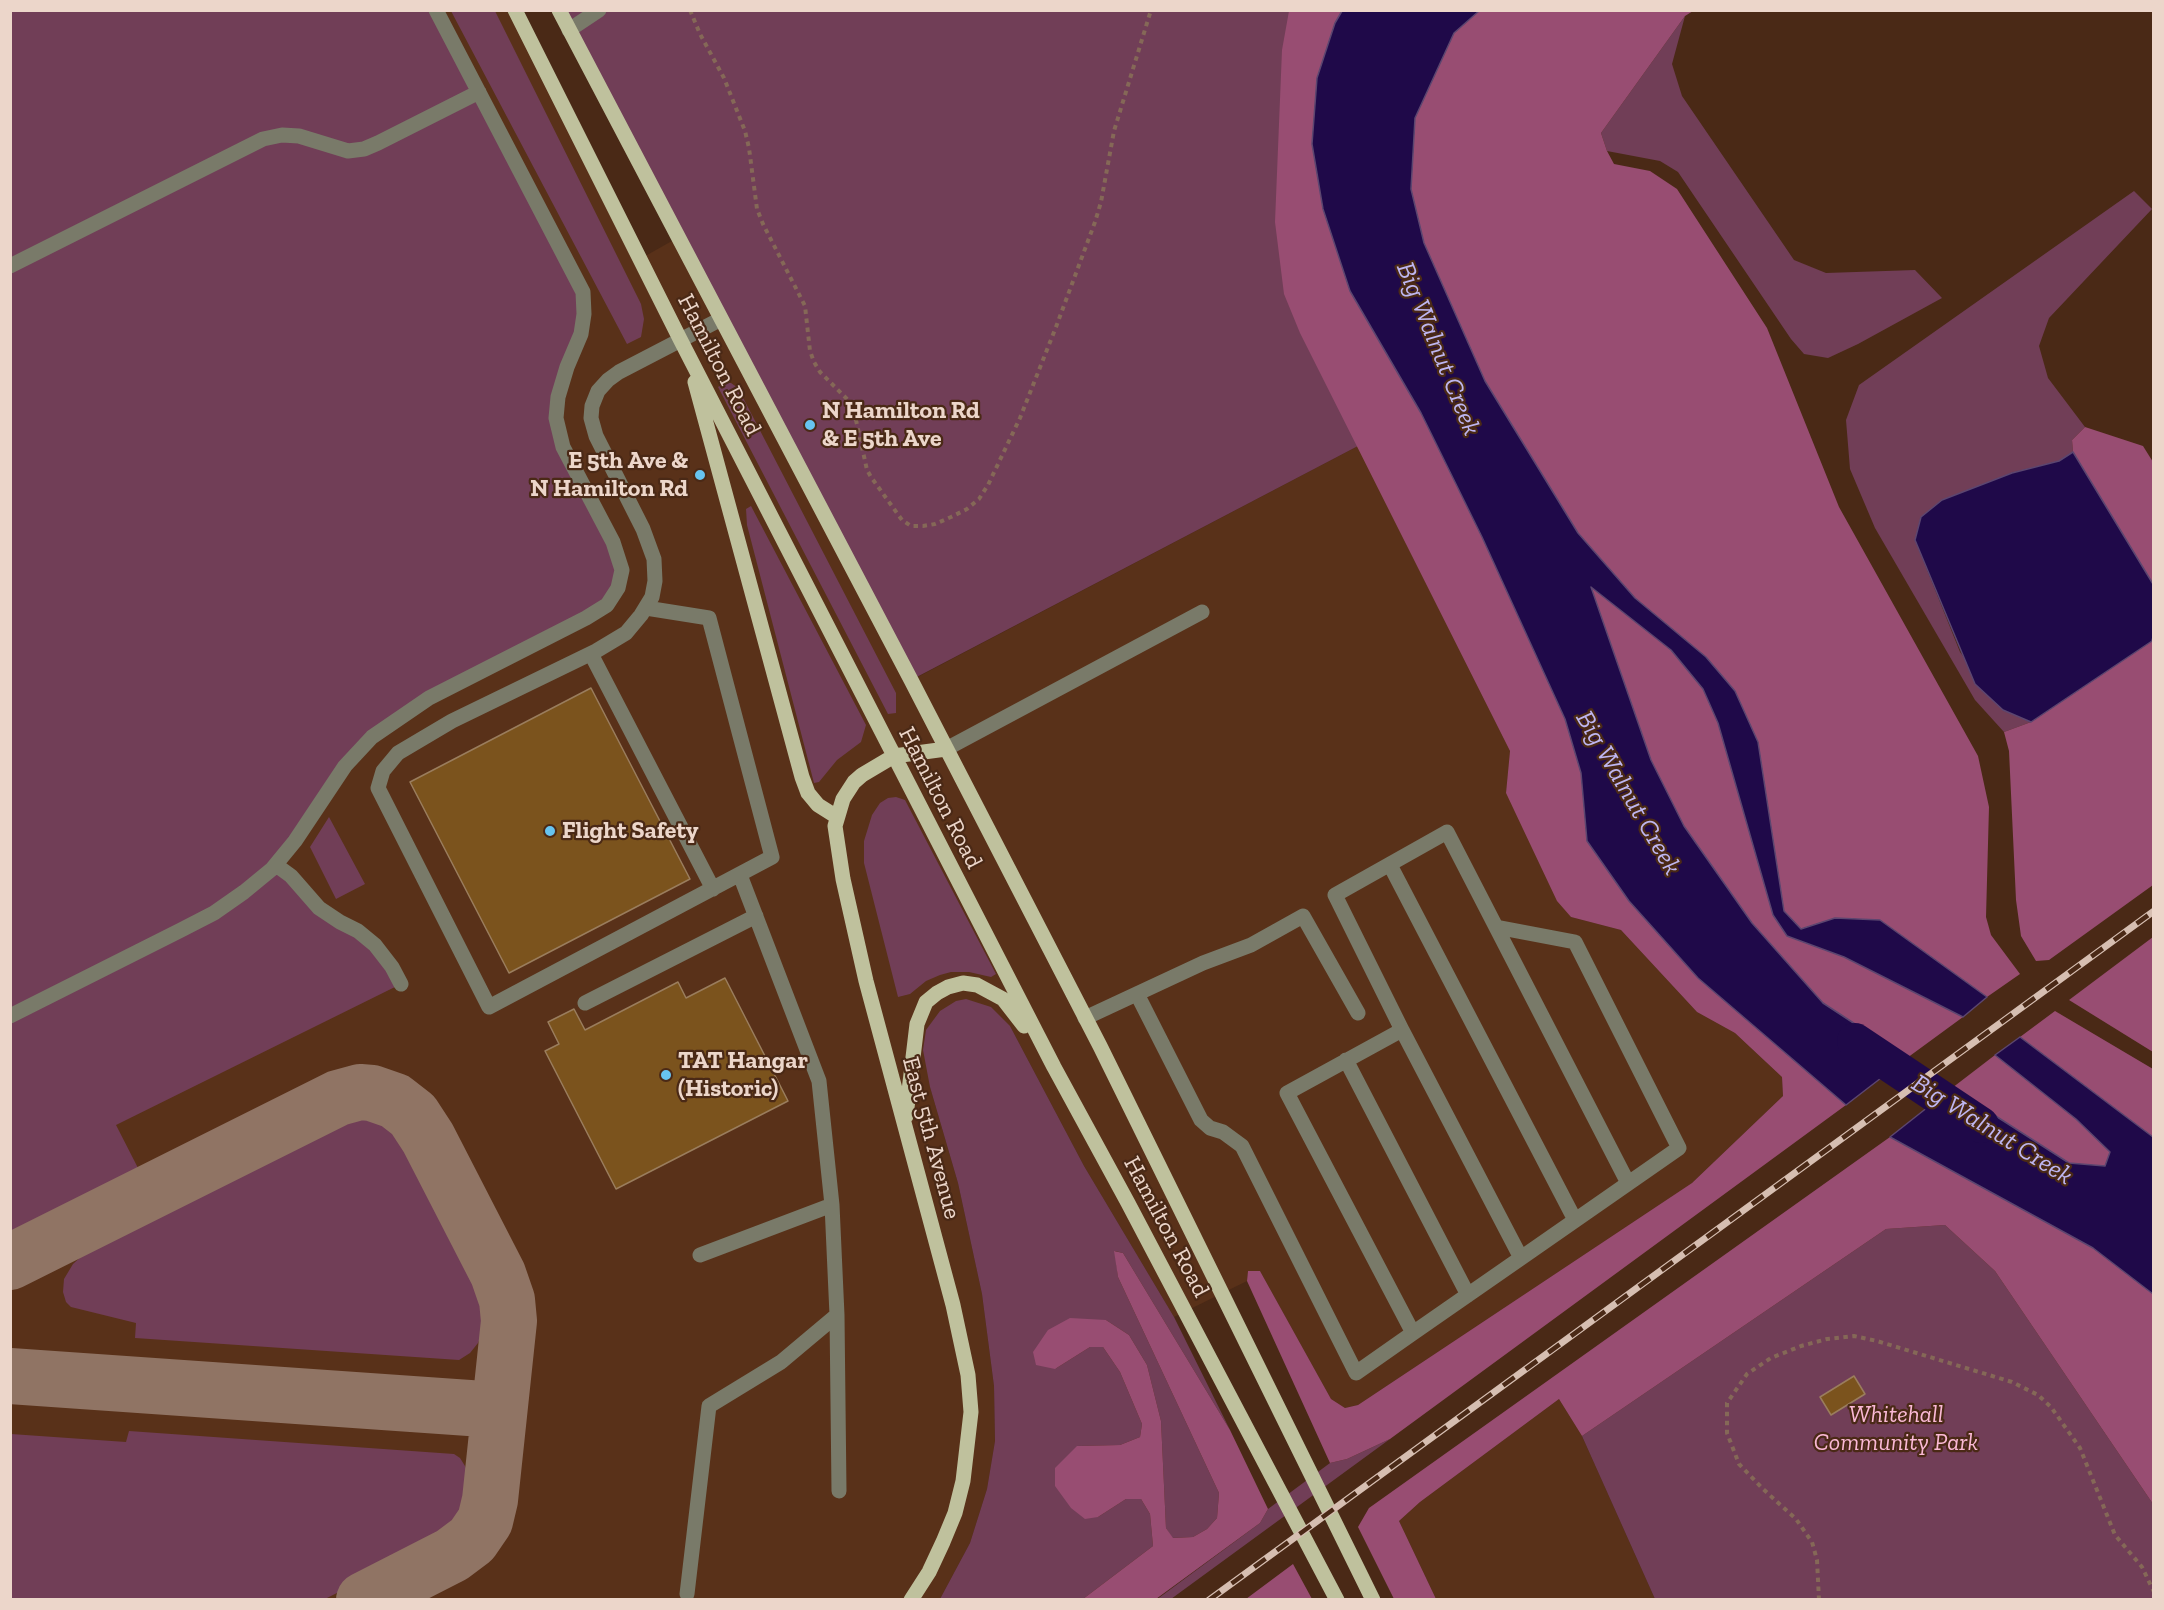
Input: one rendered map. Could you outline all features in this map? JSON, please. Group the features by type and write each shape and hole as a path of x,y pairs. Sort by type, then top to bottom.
{"main road":[{"name":"Hamilton Road","path":"515,10 684,346 1054,1067 1337,1599"},
{"name":"Hamilton Road","path":"559,10 906,669 1085,1018 1373,1599"},
{"path":"684,346 802,777 808,793 818,805 837,817"},
{"name":"East 5th Avenue","path":"911,1599 929,1572 955,1513 963,1481 971,1412 968,1375 953,1305 884,1050 853,922 843,879 836,826 843,799 854,782 870,769 894,756 946,749"},
{"path":"905,1125 917,1024 926,1002 948,987 963,984 977,985 1003,999 1054,1067"}],"lane":[{"path":"10,1016 214,913 276,865 295,841 345,766 372,737 429,698 586,618 607,605 618,588 622,570 613,542 563,447 556,418 558,397 567,367 581,334 585,314 583,292 436,10"},
{"path":"569,30 598,10"},
{"path":"10,266 263,139 282,135 299,136 348,151 364,149 479,92"},
{"path":"646,608 709,618 772,857 489,1007 378,788 383,771 398,753 452,722 591,654 626,633 646,608 652,597 655,580 654,559 650,544 596,436 591,418 591,406 598,391 608,380 684,346 721,319"},
{"path":"946,749 1202,612"},
{"path":"591,654 713,890"},
{"path":"1521,1258 1335,896 1447,832 1628,1183"},
{"path":"276,865 291,876 319,908 358,931 375,945 393,967 401,984"},
{"path":"1390,865 1575,1220"},
{"path":"740,875 819,1081 832,1205 837,1315 839,1491"},
{"path":"585,1003 756,916"},
{"path":"1085,1018 1203,963 1251,945 1303,916 1358,1013"},
{"path":"1137,994 1201,1120 1210,1128 1223,1132 1242,1146 1356,1373 1678,1148 1575,942 1496,927"},
{"path":"1402,1030 1287,1093 1413,1333"},
{"path":"1346,1060 1468,1295"},
{"path":"700,1255 832,1205"},
{"path":"687,1594 709,1406 782,1362 837,1315"}],"path":[{"path":"690,10 724,78 745,131 758,209 763,225 805,306 810,351 814,362 820,372 848,400 854,411 867,470 871,477 902,520 911,526 923,526 951,517 967,509 979,499 1020,418 1095,222 1114,131 1151,10"},
{"path":"1819,1599 1817,1560 1812,1542 1796,1520 1739,1464 1727,1433 1727,1403 1746,1374 1771,1358 1827,1339 1854,1336 2012,1382 2038,1395 2051,1407 2080,1448 2115,1536 2142,1567 2154,1592"}],"shaded area":[{"path":"11,11 515,11 640,259 679,237 912,680 1358,446 1510,751 1506,793 1571,917 1621,930 1697,1012 1735,1033 1782,1077 1783,1096 1692,1183 1358,1405 1345,1408 1331,1399 1260,1271 1248,1271 1247,1281 1174,1317 1084,1166 1010,1026 930,1087 958,1183 982,1294 994,1386 995,1441 987,1489 970,1543 940,1599 11,1600"},
{"path":"1289,11 1342,11 1335,23 1317,78 1312,144 1323,209 1350,291 1421,413 1482,537 1565,719 1581,773 1587,841 1629,901 1698,978 1846,1105 1390,1439 1347,1459 1330,1463 1247,1281 1248,1271 1260,1271 1331,1399 1345,1408 1358,1405 1692,1183 1783,1096 1782,1077 1735,1033 1697,1012 1621,930 1571,917 1557,901 1506,793 1510,751 1300,333 1284,294 1275,222 1282,50"},
{"path":"1479,11 1693,11 1685,16 1601,133 1614,164 1650,171 1677,189 1767,328 1839,507 1978,756 1989,807 1986,917 1991,935 2020,974 1987,997 1880,920 1835,918 1801,929 1784,911 1758,742 1706,657 1635,598 1578,533 1485,381 1424,243 1411,189 1415,118 1454,33"},
{"path":"2085,427 2143,446 2153,462 2153,584 2073,452 2072,440"},
{"path":"1590,586 1671,650 1703,689 1718,723 1773,915 1787,936 1844,957 1963,1017 1907,1058 1823,1003 1752,923 1684,826 1651,760"},
{"path":"2153,637 2153,885 2049,960 2036,961 2021,936 2016,900 2009,751 2004,732 2031,722 2152,641"},
{"path":"2153,937 2153,1052 2069,1000"},
{"path":"2055,1011 2153,1069 2153,1137 2020,1037"},
{"path":"1995,1055 2076,1119 2111,1152 2105,1166 2069,1163 1952,1088"},
{"path":"1890,1137 2093,1248 2153,1294 2153,1504 1995,1271 1945,1225 1886,1229 1582,1436 1559,1399 1420,1502 1399,1521 1436,1599 1394,1599 1358,1527 1369,1508"},
{"path":"1114,1251 1123,1253 1230,1430 1268,1509 1260,1523 1156,1599 1083,1599 1153,1546 1150,1514 1141,1499 1126,1499 1098,1517 1085,1519 1071,1508 1055,1486 1055,1468 1077,1446 1120,1445 1140,1437 1142,1424 1120,1372 1103,1347 1090,1347 1055,1369 1036,1365 1033,1352 1048,1330 1070,1318 1106,1320 1129,1335 1147,1365 1161,1421 1166,1528 1173,1538 1193,1537 1207,1529 1217,1518 1219,1493 1118,1277"},
{"path":"1559,1399 1582,1436 1655,1599 1436,1599 1399,1521 1420,1502"},
{"path":"1293,1564 1312,1599 1246,1599"}],"green space":[{"path":"11,11 436,11 583,292 556,418 622,570 607,605 372,737 276,864 358,931 401,984 116,1125 138,1168 11,1231"},
{"path":"451,11 495,11 641,304 644,319 641,337 627,344"},
{"path":"559,11 1319,11 1421,413 911,680"},
{"path":"1685,16 1672,64 1682,96 1794,260 1826,273 1915,270 1942,298 1828,358 1804,354 1791,339 1678,172 1660,161 1607,151 1601,133"},
{"path":"2134,191 2152,209 2049,318 2039,346 2048,378 2085,427 2072,440 2073,452 2059,461 2012,473 1921,517 1915,540 1960,652 2003,710 2031,722 2004,732 1975,700 1875,528 1850,469 1846,420 1859,385"},
{"path":"724,383 731,383 738,388 896,693 896,713 888,714 718,387"},
{"path":"751,506 866,725 861,742 837,760 819,782 814,783 747,525 746,509"},
{"path":"896,797 905,800 996,974 991,977 969,972 951,972 926,981 910,994 898,997 864,863 864,841 872,815 880,803 888,798"},
{"path":"329,817 365,884 336,899 310,847"},
{"path":"966,999 991,1007 1010,1026 1084,1166 1174,1317 1230,1430 1123,1253 1115,1251 1118,1277 1219,1493 1217,1518 1207,1529 1193,1537 1172,1538 1166,1528 1161,1421 1147,1365 1129,1335 1106,1320 1055,1369 1090,1347 1103,1347 1120,1372 1142,1424 1140,1437 1120,1445 1077,1446 1098,1517 1126,1499 1141,1499 1150,1514 1153,1546 1083,1599 940,1599 970,1543 987,1489 995,1441 994,1386 982,1294 958,1183 930,1087 923,1050 926,1030 940,1011 956,1001"},
{"path":"374,1111 385,1114 393,1122 464,1259 483,1303 483,1332 470,1353 459,1360 135,1338 136,1323 71,1307 66,1302 63,1292 64,1279 73,1264 84,1254 161,1215 160,1210 349,1114"},
{"name":"Whitehall Community Park","path":"1945,1225 1995,1271 2153,1504 2153,1599 1655,1599 1582,1436 1886,1229"},
{"path":"129,1431 454,1454 460,1458 471,1478 472,1494 464,1521 446,1538 325,1599 11,1599 11,1434 126,1442"},
{"path":"1390,1439 1171,1599 1156,1600 1260,1523 1268,1509 1330,1463 1347,1459"}],"water":[{"path":"1342,11 1479,11 1454,33 1415,118 1411,189 1424,243 1485,381 1578,533 1635,598 1706,657 1735,691 1758,742 1784,911 1801,929 1835,918 1880,920 1987,997 1963,1017 1844,957 1787,936 1773,915 1718,723 1703,689 1671,650 1591,587 1651,760 1684,826 1752,923 1823,1003 1907,1058 1846,1105 1698,978 1629,901 1587,841 1581,773 1565,719 1482,537 1421,413 1350,291 1323,209 1312,144 1317,78 1335,23"},
{"path":"2073,452 2153,584 2153,637 2152,641 2031,722 2003,710 1975,684 1915,540 1921,517 1942,500 2012,473 2059,461"},
{"path":"2020,1037 2153,1137 2153,1294 2093,1248 1890,1137 1952,1088 2069,1163 2105,1166 2110,1152 2076,1119 1995,1055"}],"building":[{"name":"Flight Safety","path":"591,688 690,879 509,973 410,782"},
{"name":"TAT Hangar (Historic)","path":"725,978 788,1101 616,1189 545,1051 559,1044 548,1022 574,1009 585,1030 678,982 686,998"},
{"path":"1854,1376 1865,1394 1831,1415 1820,1397"}],"waterway":[{"name":"Big Walnut Creek","path":"1855,1041 1981,1125"}],"taxiway":[{"path":"10,1262 338,1098 360,1092 372,1093 395,1101 413,1115 428,1138 498,1274 507,1300 509,1321 490,1500 485,1521 472,1540 452,1555 364,1600"},
{"path":"10,1376 498,1410"}],"railway":[{"path":"1209,1600 2154,911"}],"place":[{"name":"N Hamilton Rd & E 5th Ave","path":"810,425"},
{"name":"E 5th Ave & N Hamilton Rd","path":"700,475"},
{"name":"Flight Safety","path":"550,831"},
{"name":"TAT Hangar (Historic)","path":"666,1075"}]}
